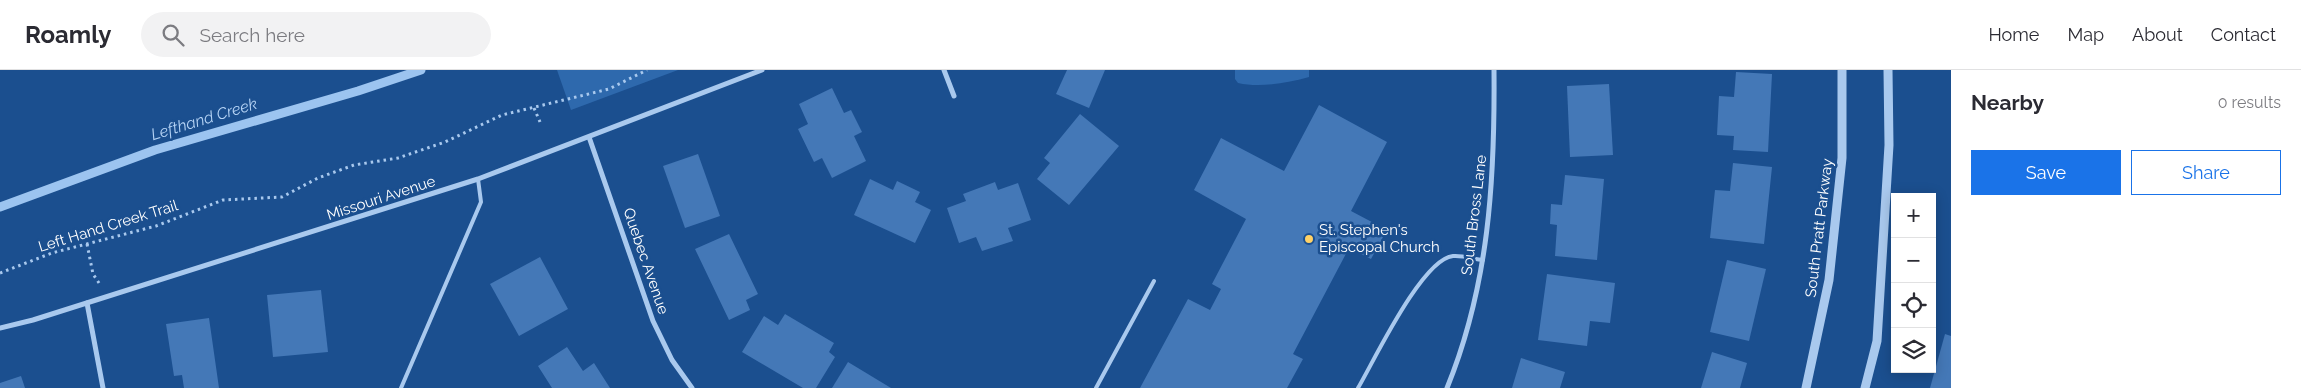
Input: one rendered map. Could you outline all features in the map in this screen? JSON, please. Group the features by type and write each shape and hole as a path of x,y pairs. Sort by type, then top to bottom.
{"street":[{"name":"Missouri Avenue","path":"0,328 87,303 478,179 762,70"},
{"path":"944,70 954,96"},
{"name":"South Bross Lane","path":"1447,388 1462,352 1484,260 1494,152 1494,70"},
{"name":"South Pratt Parkway","path":"1806,388 1830,271 1842,158 1842,70"},
{"path":"1865,388 1877,341 1890,145 1888,70"},
{"name":"Quebec Avenue","path":"589,137 653,321 672,360 692,388"},
{"path":"87,303 104,388"}],"lane":[{"path":"401,388 481,202 478,179"},
{"path":"1358,388 1407,301 1431,269 1452,256 1484,260"},
{"path":"1096,388 1154,281"}],"path":[{"name":"Left Hand Creek Trail","path":"0,273 52,254 156,226 222,200 282,197 318,178 354,166 398,158 445,142 502,116 609,89 648,70"},
{"path":"534,108 540,122"},
{"path":"87,244 94,274"}],"shaded area":[{"path":"557,70 678,70 571,110"},
{"path":"1235,70 1309,70 1309,77 1274,84 1255,85 1238,83 1235,79"}],"building":[{"path":"1067,70 1105,70 1089,108 1056,94"},
{"path":"1736,72 1772,74 1768,152 1733,150 1734,136 1717,135 1719,96 1734,97"},
{"path":"1609,84 1613,155 1570,157 1567,86"},
{"path":"832,88 844,113 851,110 862,132 854,136 866,161 832,178 822,158 814,162 798,129 808,124 799,104"},
{"name":"St. Stephen's Episcopal Church","path":"1319,105 1387,142 1351,211 1387,230 1371,259 1349,248 1293,354 1303,359 1287,388 1140,388 1188,299 1210,310 1221,289 1212,284 1246,219 1194,190 1221,138 1284,171"},
{"path":"1080,114 1119,146 1069,205 1037,179 1050,163 1044,158"},
{"path":"698,154 720,216 685,228 663,166"},
{"path":"1733,163 1772,167 1764,244 1710,238 1715,190 1730,191"},
{"path":"1565,175 1604,179 1597,260 1555,256 1557,225 1550,224 1551,204 1562,205"},
{"path":"870,179 893,190 897,181 920,192 915,202 931,210 915,243 854,215"},
{"path":"995,182 998,190 1018,183 1031,220 1008,228 1013,241 982,251 976,237 959,243 947,208 966,201 963,194"},
{"path":"729,234 758,294 746,300 750,310 729,320 695,249"},
{"path":"540,257 568,309 519,336 490,284"},
{"path":"1727,260 1766,269 1749,341 1710,332"},
{"path":"1547,274 1615,283 1610,323 1590,321 1587,346 1538,340"},
{"path":"321,290 328,352 273,357 267,295"},
{"path":"785,314 834,343 829,352 835,357 816,388 803,388 742,352 764,316 778,325"},
{"path":"209,318 219,388 184,388 182,375 174,376 166,324"},
{"path":"1945,334 1951,336 1951,388 1930,388 1934,373 1936,373"},
{"path":"567,347 583,371 594,363 610,388 552,388 538,366"},
{"path":"1712,352 1747,363 1740,388 1701,388"},
{"path":"1521,358 1565,372 1560,388 1512,388"},
{"path":"848,362 891,388 832,388"},
{"path":"21,376 25,388 0,388 0,383"}],"waterway":[{"name":"Lefthand Creek","path":"0,207 155,150 358,91 421,70"}],"place":[{"name":"St. Stephen's Episcopal Church","path":"1309,239"}]}
